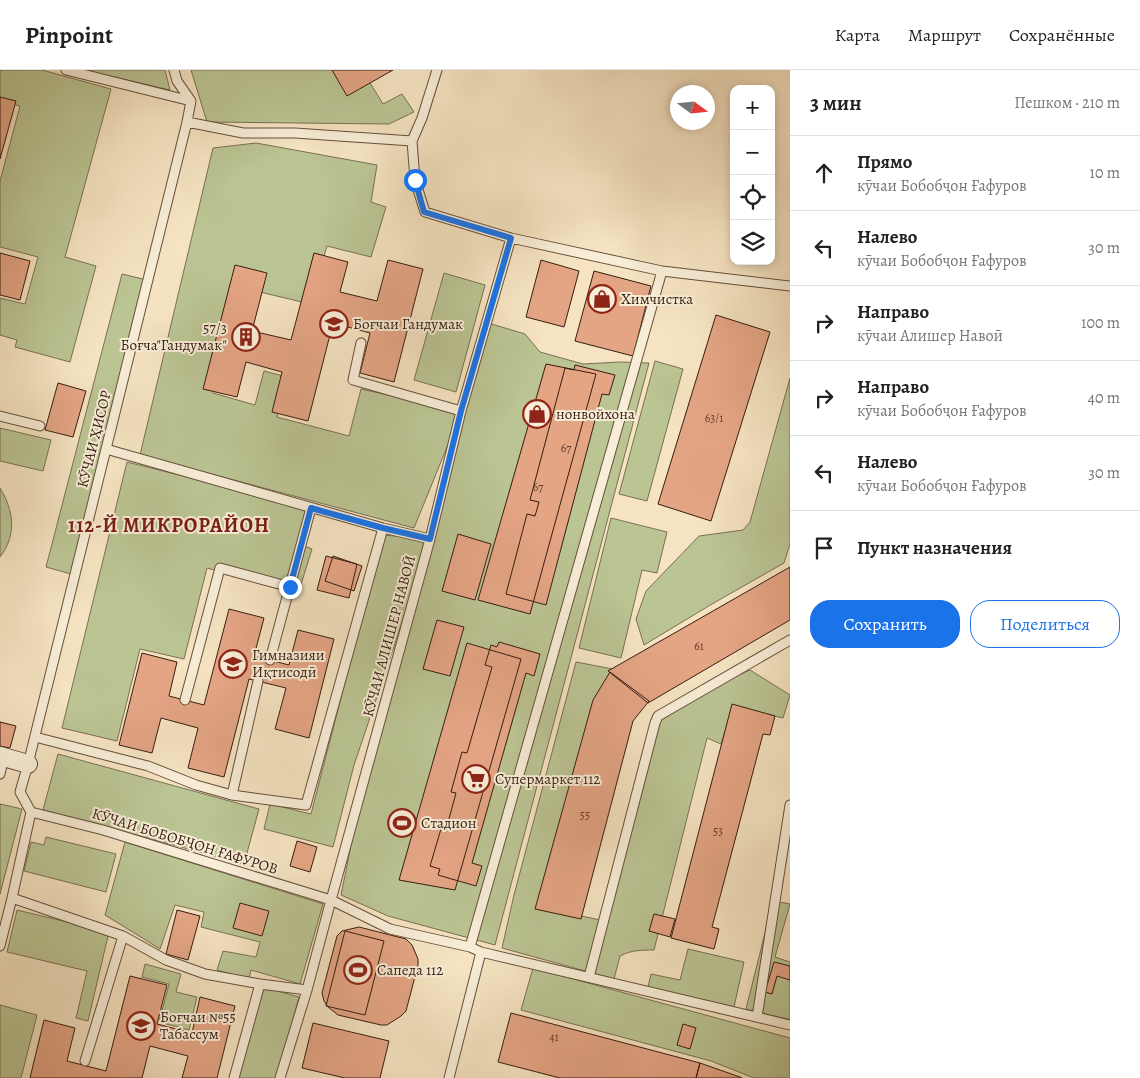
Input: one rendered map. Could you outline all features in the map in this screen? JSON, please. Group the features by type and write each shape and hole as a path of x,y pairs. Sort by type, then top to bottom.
{"street":[{"path":"1,762 28,764"}],"lane":[{"path":"66,70 191,101"},
{"path":"174,70 177,81 191,101"},
{"path":"437,70 422,118 412,141 415,180 424,212 511,238 662,271 790,286"},
{"name":"КӮЧАИ ҲИСОР","path":"31,812 20,792 191,101"},
{"path":"187,122 243,133 295,133 412,141"},
{"name":"КӮЧАИ АЛИШЕР НАВОӢ","path":"280,1078 307,990 430,539 461,411 511,238"},
{"path":"470,947 662,271"},
{"path":"361,343 353,380 461,411"},
{"path":"0,416 40,426"},
{"path":"106,449 311,508 430,539"},
{"path":"270,660 311,508"},
{"path":"35,737 148,766 196,785 232,795 306,805 383,528"},
{"path":"186,700 220,568 290,587"},
{"path":"589,977 658,716 790,640"},
{"path":"232,795 258,681"},
{"path":"757,1017 790,805"},
{"path":"0,946 31,812"},
{"name":"КӮЧАИ БОБОБҶОН ҒАФУРОВ","path":"31,812 103,830 330,900"},
{"path":"12,898 123,936 166,960 206,974 307,990"},
{"path":"330,900 390,929 790,1025"},
{"path":"85,1061 123,936"},
{"path":"449,1078 481,952"},
{"path":"234,1078 260,984"}],"green space":[{"path":"0,70 42,70 111,89 65,257 96,266 70,362 15,347 17,340 0,335 0,298 25,304 38,257 0,247 0,181 20,106 0,101"},
{"path":"84,70 165,70 170,90"},
{"path":"191,70 362,70 383,104 402,94 414,112 389,124 207,122"},
{"path":"256,143 377,165 371,202 386,207 371,257 327,246 310,304 239,287 213,393 255,405 264,371 287,377 277,417 349,436 361,389 461,411 485,322 525,334 540,352 583,364 649,363 495,945 388,916 341,895 362,791 414,587 354,765 333,847 264,829 270,804 311,814 383,535 427,539 458,420 414,528 140,455 213,148"},
{"path":"444,273 485,285 456,392 414,380"},
{"path":"122,274 147,280 71,574 46,567"},
{"path":"655,361 683,369 647,501 619,494"},
{"path":"790,378 790,544 784,563 644,645 636,619 646,591 699,536 743,530 750,522"},
{"path":"0,428 51,440 43,471 0,461"},
{"path":"127,462 308,507 299,544 312,549 298,594 207,568 184,659 140,649 117,741 62,728"},
{"path":"0,488 8,505 12,523 9,540 0,557"},
{"path":"611,518 667,532 657,573 642,570 621,658 579,648"},
{"path":"576,662 623,671 567,913 605,921 658,722 724,682 750,670 790,695 783,718 733,707 721,744 707,738 654,950 632,951 620,956 614,979 502,948 514,895"},
{"path":"58,754 259,809 244,864 43,810"},
{"path":"0,804 22,809 0,894"},
{"path":"46,837 116,854 106,892 24,871 31,842 44,845"},
{"path":"125,842 323,904 300,984 251,970 249,979 217,970 223,951 256,957 260,942 201,927 204,912 175,905 160,949 105,915"},
{"path":"773,901 790,904 775,957 790,962 790,1020 746,1009"},
{"path":"17,910 109,932 88,1021 76,1018 87,971 7,952"},
{"path":"688,949 744,962 734,1007 648,987 651,974 680,980"},
{"path":"145,964 181,974 176,992 197,997 189,1030 159,1022 169,984 142,977"},
{"path":"533,968 790,1038 790,1078 754,1078 711,1061 521,1010"},
{"path":"263,987 299,997 277,1078 238,1078"},
{"path":"0,1005 37,1015 21,1078 0,1078"}],"building":[{"path":"332,70 393,70 347,96"},
{"path":"0,97 16,101 0,159"},
{"path":"0,253 30,261 20,300 0,295"},
{"name":"57/3 Боғча\"Гандумак\"","path":"314,253 348,262 340,292 377,301 388,260 423,269 394,382 360,373 370,333 333,323 308,421 272,412 282,372 246,362 237,397 203,389 235,265 267,273 252,331 291,340"},
{"path":"541,260 579,271 564,327 526,317"},
{"path":"594,271 651,286 633,356 575,341"},
{"path":"716,315 770,332 711,521 658,504"},
{"path":"546,364 596,374 530,614 478,600"},
{"path":"575,365 615,375 609,395 602,394 546,605 506,594 527,514 535,516 539,502 530,500 565,368 574,370"},
{"path":"58,383 86,391 73,437 45,430"},
{"path":"458,534 491,544 475,600 442,591"},
{"path":"326,556 357,564 349,598 317,590"},
{"path":"333,556 362,566 354,591 325,581"},
{"path":"790,567 790,620 648,703 608,671"},
{"name":"Гимназияи Иқтисодӣ","path":"229,609 264,618 254,656 289,665 298,630 334,639 309,738 275,729 286,688 249,679 224,777 188,768 198,728 161,718 152,753 119,745 142,653 177,662 169,696 204,705"},
{"path":"437,620 464,627 450,676 423,669"},
{"path":"499,642 540,654 534,676 526,673 472,863 482,866 476,886 438,875 440,869 430,866 441,829 446,830 456,793 451,792 462,752 467,753 492,667 485,665 491,645 497,647"},
{"path":"467,643 521,659 455,890 399,880"},
{"path":"610,672 649,701 633,721 581,919 535,909 593,700"},
{"path":"732,704 775,716 770,735 763,734 712,927 719,929 714,949 671,938"},
{"path":"0,722 16,726 10,748 0,746"},
{"path":"297,841 317,847 310,872 290,866"},
{"path":"240,903 269,911 262,936 233,928"},
{"path":"177,910 200,916 188,960 166,954"},
{"path":"654,914 675,919 670,937 649,931"},
{"path":"359,927 406,939 412,945 418,959 406,1011 387,1025 338,1015 324,1001 322,993 337,936 342,931"},
{"path":"345,931 384,941 365,1015 326,1006"},
{"path":"774,962 790,966 790,980 777,976 772,994 765,992"},
{"name":"Боғчаи №55 Табассум","path":"130,976 167,985 157,1024 192,1033 200,997 235,1006 217,1078 182,1078 188,1056 150,1046 142,1078 30,1078 44,1020 75,1028 67,1061 106,1071"},
{"path":"511,1013 700,1063 696,1078 560,1078 498,1062"},
{"path":"313,1023 389,1041 380,1078 345,1078 302,1068"},
{"path":"683,1024 696,1028 690,1049 677,1045"},
{"path":"700,1063 740,1077 742,1078 696,1078"}],"place":[{"name":"Химчистка","path":"602,299"},
{"name":"Боғчаи Гандумак","path":"334,324"},
{"name":"57/3 Боғча\"Гандумак\"","path":"246,337"},
{"name":"нонвойхона","path":"537,414"},
{"name":"Гимназияи Иқтисодӣ","path":"233,664"},
{"name":"Супермаркет 112","path":"476,779"},
{"name":"Стадион","path":"402,823"},
{"name":"Сапеда 112","path":"358,970"},
{"name":"Боғчаи №55 Табассум","path":"141,1026"}],"district":[{"name":"112-Й МИКРОРАЙОН","path":"169,525"}],"route":[{"path":"290,587 311,508 430,539 461,411 511,238 424,212 415,180"}]}
